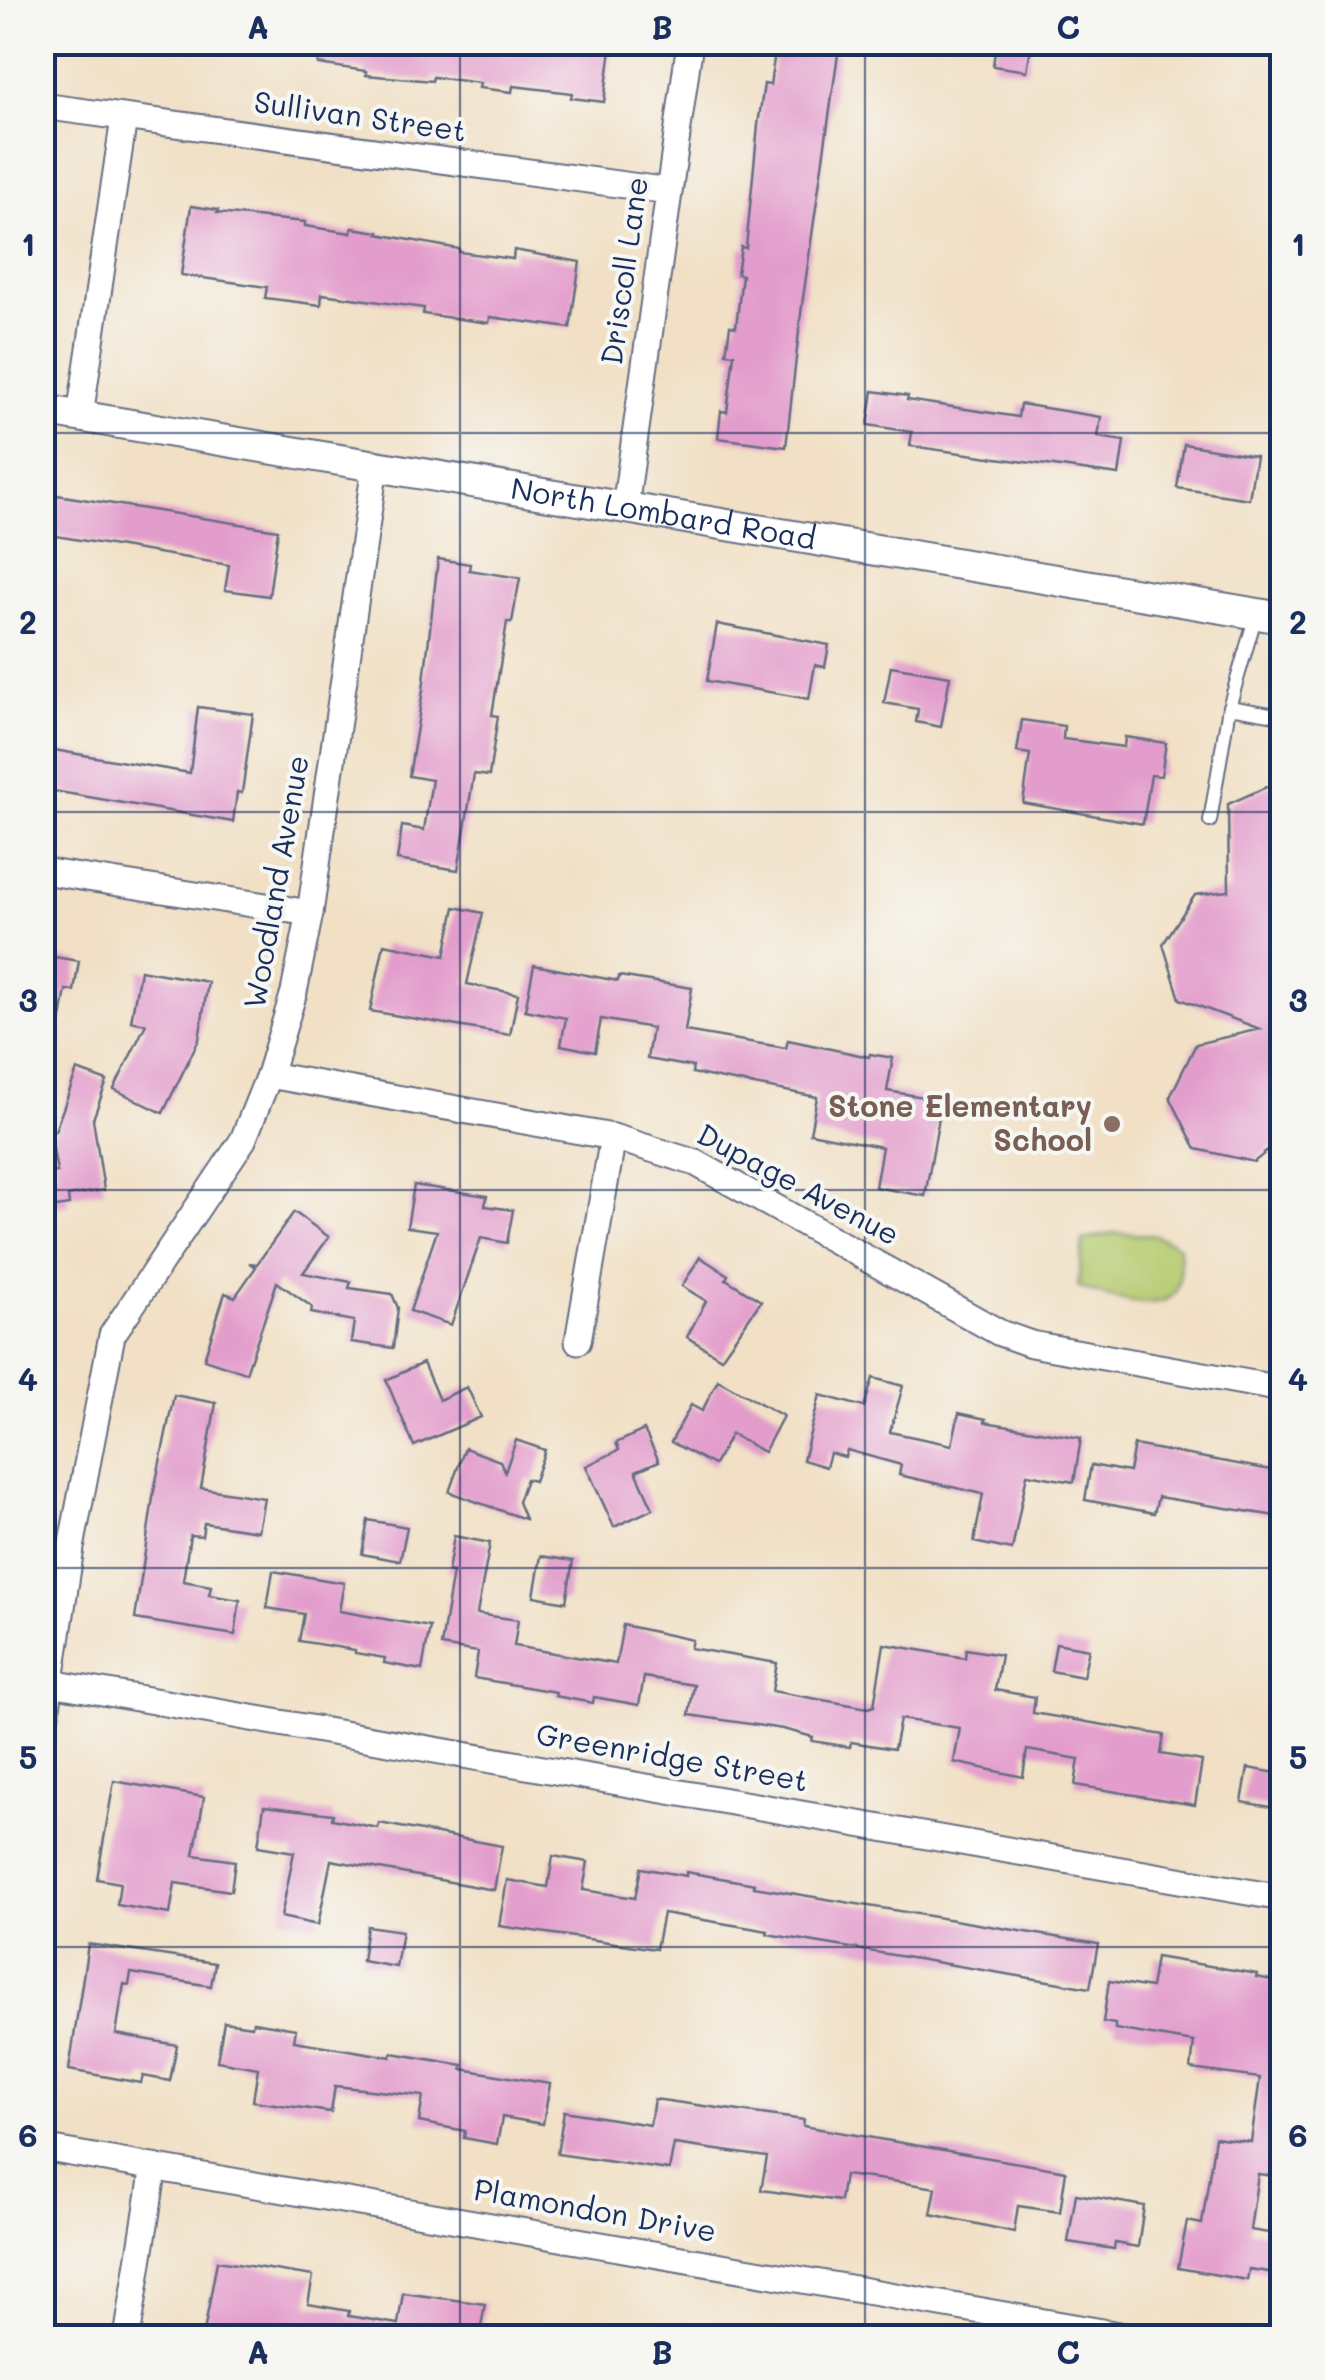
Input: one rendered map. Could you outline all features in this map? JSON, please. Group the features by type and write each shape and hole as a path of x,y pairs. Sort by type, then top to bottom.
{"street":[{"name":"Driscoll Lane","path":"625,508 690,42"},
{"name":"Sullivan Street","path":"42,106 669,191"},
{"path":"80,416 124,118"},
{"name":"North Lombard Road","path":"42,410 1269,616"},
{"name":"Woodland Avenue","path":"42,1740 71,1548 112,1335 243,1140 269,1075 294,992 310,913 375,466"},
{"path":"42,871 310,913"},
{"name":"Dupage Avenue","path":"269,1075 612,1137 696,1163 1000,1333 1031,1344 1282,1390"},
{"path":"578,1341 612,1137"},
{"name":"Greenridge Street","path":"51,1683 1282,1898"},
{"name":"Plamondon Drive","path":"42,2148 1137,2338"},
{"path":"126,2338 154,2167"}],"lane":[{"path":"1210,821 1230,706 1269,616"},
{"path":"1230,706 1282,716"}],"green space":[{"path":"1114,1233 1155,1235 1179,1246 1178,1283 1171,1297 1160,1302 1131,1302 1078,1286 1083,1240"}],"building":[{"path":"320,42 612,42 604,102 571,98 572,93 513,86 512,92 433,77 432,81 366,75 366,71 318,64"},
{"path":"996,42 1032,42 1027,71 993,66"},
{"path":"776,46 838,54 786,447 718,438 721,411 727,412 734,354 726,353 730,326 736,327 742,275 737,274 741,247 746,248 764,84 770,85"},
{"path":"191,206 218,210 217,213 305,222 305,226 351,233 352,228 379,232 459,252 513,259 514,250 580,262 570,328 490,317 489,323 423,314 424,308 322,294 321,305 265,298 267,287 181,275"},
{"path":"873,391 1018,417 1020,404 1101,417 1098,437 1124,441 1119,475 910,446 912,432 868,425"},
{"path":"1184,444 1256,456 1249,499 1177,488"},
{"path":"57,495 278,530 269,596 225,590 229,565 50,535"},
{"path":"438,559 470,564 469,570 520,578 512,622 507,622 492,715 498,716 489,776 474,774 458,870 397,860 402,826 424,830 432,780 409,776"},
{"path":"717,624 829,645 825,667 815,665 809,699 707,681"},
{"path":"891,666 950,676 941,727 916,722 918,709 884,703"},
{"path":"198,707 253,714 242,793 237,792 233,822 42,789 42,748 190,773"},
{"path":"1022,720 1064,726 1063,739 1124,747 1125,737 1166,743 1161,776 1151,775 1143,824 1023,803 1030,754 1017,752"},
{"name":"Stone Elementary School","path":"1282,780 1282,1139 1254,1162 1196,1149 1170,1097 1196,1044 1260,1029 1180,999 1163,944 1195,895 1229,891 1228,804"},
{"path":"455,907 483,913 467,984 518,994 510,1035 370,1011 384,944 445,956"},
{"path":"42,955 79,961 74,991 66,990 55,1052 42,1051"},
{"path":"534,965 618,981 619,976 692,988 685,1031 786,1048 788,1040 869,1057 870,1054 893,1058 887,1091 942,1100 925,1196 875,1187 882,1147 810,1133 817,1097 692,1073 693,1067 647,1059 652,1028 601,1019 595,1052 561,1045 566,1018 525,1010"},
{"path":"140,970 208,982 199,1039 163,1113 114,1089 146,1024 131,1021"},
{"path":"77,1070 107,1081 93,1119 104,1190 68,1196 69,1205 42,1209 42,1174 57,1172 50,1132 55,1131"},
{"path":"414,1185 487,1196 485,1206 513,1210 507,1243 481,1238 451,1325 410,1311 437,1231 407,1227"},
{"path":"294,1212 329,1237 303,1273 351,1282 349,1288 392,1294 398,1308 393,1348 351,1342 354,1321 311,1313 312,1307 277,1282 246,1373 204,1359 225,1293 235,1297 256,1267 249,1263 257,1264"},
{"path":"700,1257 761,1301 721,1358 687,1337 706,1301 682,1286"},
{"path":"423,1363 439,1400 467,1387 481,1417 414,1446 386,1380"},
{"path":"873,1378 903,1386 890,1432 952,1445 959,1413 986,1419 985,1422 1081,1438 1074,1482 1027,1474 1012,1550 974,1542 983,1494 899,1475 901,1465 847,1450 845,1457 830,1453 826,1467 803,1460 820,1395 864,1407"},
{"path":"718,1380 783,1416 764,1452 731,1434 714,1465 671,1442 691,1405 702,1411"},
{"path":"174,1395 216,1403 201,1488 264,1498 258,1531 204,1523 202,1536 190,1535 183,1581 211,1586 209,1595 240,1600 235,1635 135,1619 154,1491"},
{"path":"644,1430 659,1461 636,1471 653,1509 614,1527 586,1466 619,1450 616,1443"},
{"path":"516,1440 545,1450 534,1481 526,1479 518,1502 525,1519 449,1492 465,1448 500,1461 505,1472"},
{"path":"1134,1445 1282,1472 1282,1517 1158,1497 1154,1513 1085,1500 1091,1465 1129,1472"},
{"path":"368,1520 407,1527 400,1561 362,1554"},
{"path":"454,1536 490,1543 477,1614 518,1620 514,1646 616,1664 623,1625 692,1640 690,1648 777,1663 772,1691 868,1708 874,1706 884,1644 965,1658 966,1649 1001,1655 995,1690 1035,1697 1033,1713 1164,1735 1161,1754 1202,1761 1195,1805 1075,1785 1079,1759 1027,1750 1023,1777 954,1762 960,1728 900,1719 894,1749 851,1742 850,1747 812,1741 813,1737 783,1729 689,1715 694,1685 644,1677 639,1705 594,1697 593,1703 555,1696 556,1692 474,1678 478,1652 441,1646 453,1572 448,1571"},
{"path":"541,1556 573,1561 566,1602 534,1596"},
{"path":"273,1571 344,1583 339,1611 430,1627 422,1670 384,1663 385,1658 355,1650 299,1641 304,1614 267,1608"},
{"path":"1056,1643 1089,1649 1083,1677 1051,1671"},
{"path":"1248,1768 1282,1774 1282,1809 1242,1802"},
{"path":"114,1781 204,1797 194,1855 235,1861 231,1891 175,1883 170,1914 117,1905 120,1883 97,1879"},
{"path":"264,1806 333,1814 332,1819 378,1828 379,1823 502,1846 494,1890 331,1860 318,1925 281,1917 294,1852 258,1846"},
{"path":"553,1856 588,1862 583,1890 635,1898 641,1868 686,1876 686,1872 755,1884 754,1887 1098,1944 1090,1988 663,1913 656,1949 499,1926 507,1880 548,1887"},
{"path":"367,1926 402,1931 396,1967 362,1961"},
{"path":"88,1944 215,1963 211,1986 131,1973 129,1985 124,1984 116,2034 177,2045 170,2081 143,2076 141,2083 69,2070"},
{"path":"1156,1957 1282,1982 1282,2177 1258,2174 1250,2230 1281,2235 1275,2273 1249,2269 1247,2280 1178,2268 1187,2221 1202,2224 1215,2137 1251,2142 1260,2078 1191,2069 1194,2042 1115,2029 1115,2024 1103,2022 1109,1981 1151,1988"},
{"path":"224,2022 296,2029 294,2041 391,2057 392,2053 550,2084 543,2124 502,2117 497,2144 464,2138 465,2131 419,2122 423,2096 335,2086 331,2112 253,2101 258,2068 217,2061"},
{"path":"654,2099 804,2120 803,2126 1066,2171 1060,2212 1018,2206 1014,2232 931,2214 936,2188 844,2175 840,2201 761,2190 767,2157 674,2144 669,2170 557,2154 564,2111 650,2125"},
{"path":"1076,2194 1144,2206 1138,2247 1115,2243 1114,2249 1068,2242"},
{"path":"217,2261 313,2276 308,2304 349,2311 348,2316 398,2324 403,2293 485,2304 479,2338 203,2338"}],"place":[{"name":"Stone Elementary School","path":"1112,1124"}]}
